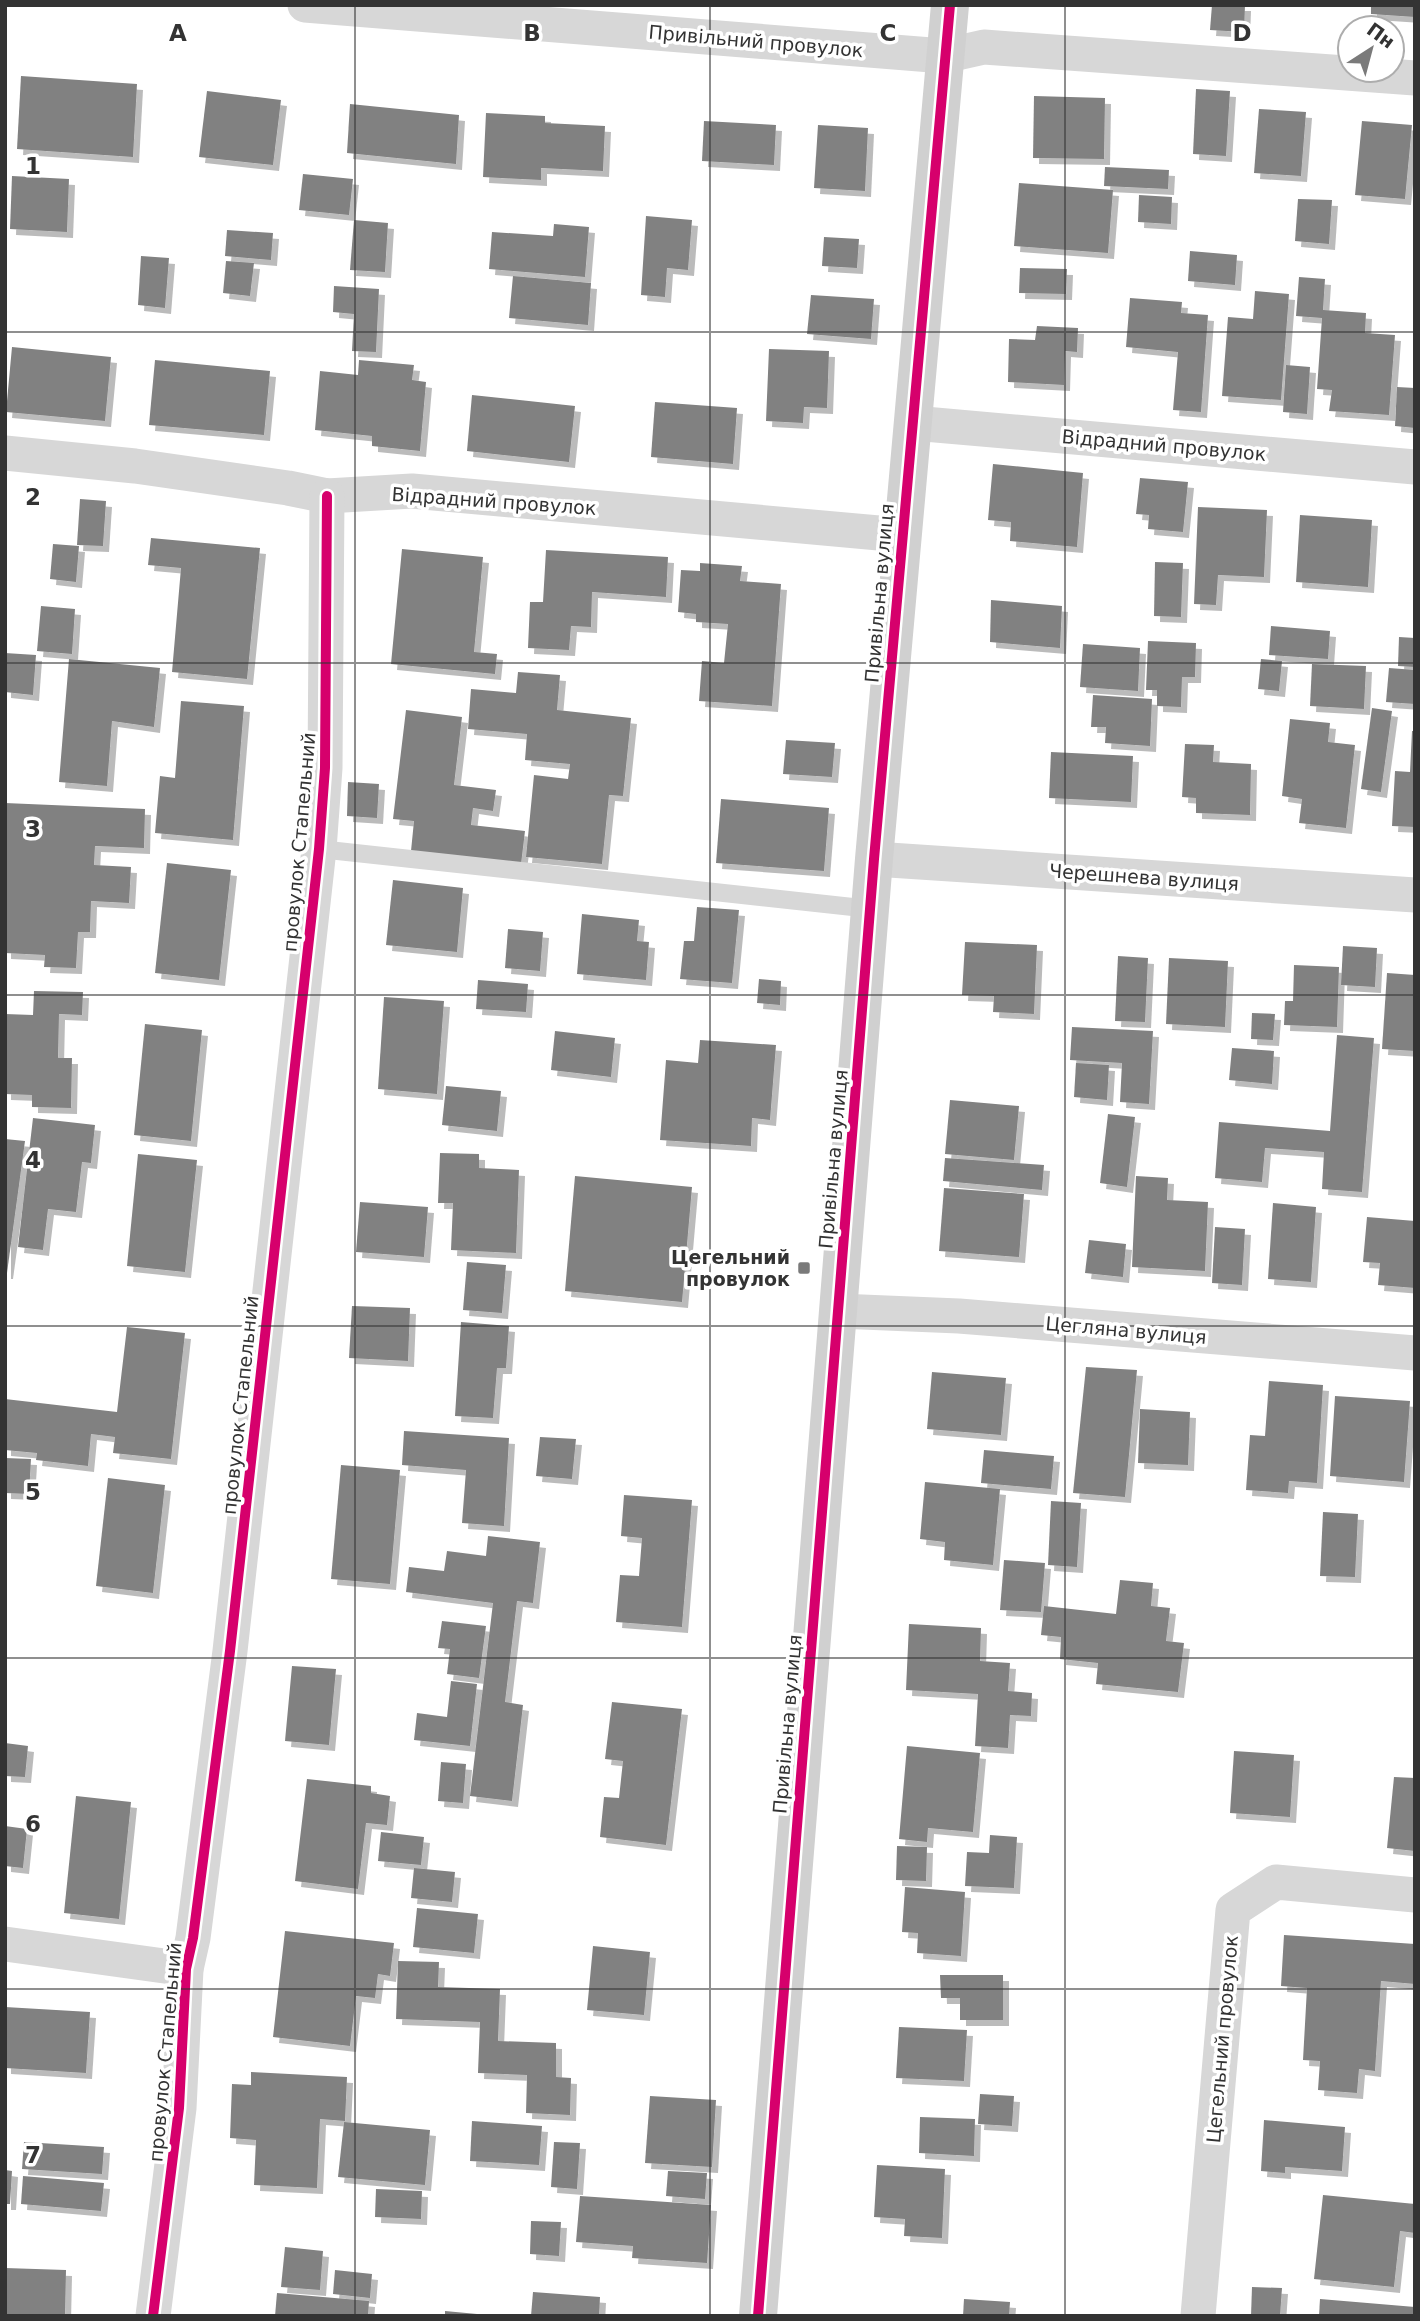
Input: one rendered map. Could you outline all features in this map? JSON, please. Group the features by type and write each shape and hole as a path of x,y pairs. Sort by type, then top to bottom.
{"street":[{"name":"Привільний провулок","path":"305,5 944,56 984,47 1415,78"},
{"name":"Привільна вулиця","path":"758,2316 874,859 950,5"},
{"name":"Відрадний провулок","path":"913,424 1415,467"},
{"name":"Відрадний провулок","path":"5,453 135,466 327,496 412,491 901,535"},
{"name":"провулок Стапельний","path":"153,2316 179,2108 186,1969 195,1924 230,1651 319,849 326,768 327,496"},
{"name":"Черешнева вулиця","path":"874,859 1415,895"},
{"name":"Цегляна вулиця","path":"838,1311 959,1316 1415,1353"},
{"name":"Цегельний провулок","path":"1198,2316 1233,1910 1276,1882 1415,1895"},
{"path":"5,1944 186,1969"}],"lane":[{"path":"319,849 871,909"}],"building":[{"path":"1212,5 1245,5 1244,32 1210,30"},
{"path":"1371,5 1415,5 1415,17 1406,16 1406,14 1371,14"},
{"path":"21,76 137,84 133,157 17,149"},
{"path":"1196,89 1230,91 1226,156 1193,154"},
{"path":"207,91 281,100 273,165 199,157"},
{"path":"1034,96 1105,98 1104,159 1033,158"},
{"path":"350,104 459,115 456,164 347,153"},
{"path":"1259,109 1306,112 1301,176 1254,173"},
{"path":"486,113 545,116 545,123 605,126 603,171 541,168 541,180 483,177"},
{"path":"704,121 776,125 774,165 702,161"},
{"path":"1362,121 1412,125 1405,199 1355,195"},
{"path":"818,125 868,128 865,191 814,188"},
{"path":"1105,167 1169,170 1168,189 1104,186"},
{"path":"303,174 353,179 349,215 299,210"},
{"path":"12,176 69,179 67,232 10,229"},
{"path":"1019,183 1113,190 1108,253 1014,246"},
{"path":"1139,195 1172,197 1171,224 1138,222"},
{"path":"1298,199 1332,200 1329,244 1295,241"},
{"path":"646,216 692,220 688,270 667,268 665,297 641,295"},
{"path":"354,220 388,223 385,272 350,270"},
{"path":"554,224 589,227 585,277 489,269 492,232 553,236"},
{"path":"227,230 273,233 271,260 225,256"},
{"path":"824,237 859,239 857,268 822,266"},
{"path":"1190,251 1237,255 1235,285 1188,281"},
{"path":"141,256 169,258 165,308 138,305"},
{"path":"226,261 254,263 250,296 223,293"},
{"path":"1020,268 1067,269 1066,294 1019,293"},
{"path":"513,276 591,283 588,325 509,318"},
{"path":"1299,277 1325,279 1323,310 1366,313 1365,333 1395,335 1389,415 1329,411 1332,390 1317,389 1322,318 1296,316"},
{"path":"334,286 379,289 376,352 352,351 354,314 333,312"},
{"path":"1255,291 1289,294 1281,400 1222,396 1228,317 1253,319"},
{"path":"811,295 874,299 871,339 807,334"},
{"path":"1130,298 1182,302 1181,313 1208,315 1201,412 1173,410 1178,352 1126,347"},
{"path":"1037,326 1078,328 1077,352 1065,351 1064,385 1008,382 1009,339 1035,340"},
{"path":"12,347 111,357 105,421 6,412"},
{"path":"769,349 829,351 827,408 804,407 803,423 766,421"},
{"path":"155,360 270,371 264,435 149,425"},
{"path":"359,360 414,365 412,380 426,382 420,451 372,446 372,436 315,430 320,371 358,375"},
{"path":"1286,365 1310,367 1307,414 1283,412"},
{"path":"1397,387 1415,388 1415,428 1395,426"},
{"path":"472,395 575,406 569,462 467,451"},
{"path":"655,402 737,408 733,464 651,457"},
{"path":"993,464 1083,473 1077,547 1010,541 1011,522 988,520"},
{"path":"1140,478 1188,482 1183,532 1148,529 1149,515 1136,514"},
{"path":"80,499 106,501 103,546 77,545"},
{"path":"1198,507 1267,510 1264,577 1218,575 1216,605 1194,604"},
{"path":"1300,515 1372,520 1368,587 1296,582"},
{"path":"151,538 260,548 247,679 172,672 181,568 148,565"},
{"path":"53,544 79,546 76,582 50,579"},
{"path":"402,549 483,557 474,652 497,654 495,674 391,664"},
{"path":"546,550 668,557 666,597 592,592 591,627 571,626 569,650 528,648 530,602 543,602"},
{"path":"1155,562 1183,563 1181,617 1154,616"},
{"path":"700,563 742,566 740,581 781,584 772,706 699,701 702,661 724,663 728,624 696,622 696,614 678,612 681,570 700,571"},
{"path":"991,600 1062,606 1060,648 990,642"},
{"path":"41,606 75,609 72,654 37,651"},
{"path":"1271,626 1330,631 1328,659 1269,655"},
{"path":"1399,637 1415,638 1415,667 1398,666"},
{"path":"1148,641 1196,643 1195,677 1182,677 1181,707 1157,706 1157,690 1146,690"},
{"path":"1083,644 1140,648 1138,691 1080,687"},
{"path":"5,653 36,655 33,695 5,692"},
{"path":"69,659 160,668 154,727 112,721 107,786 59,782"},
{"path":"1261,659 1282,661 1279,691 1258,689"},
{"path":"1312,664 1366,666 1364,709 1310,706"},
{"path":"1389,668 1415,670 1415,704 1386,702"},
{"path":"518,672 560,675 557,710 631,718 623,796 609,795 602,864 526,857 534,775 568,779 570,764 525,760 527,734 468,729 471,689 516,693"},
{"path":"1093,695 1152,699 1150,746 1105,743 1106,727 1091,727"},
{"path":"181,701 244,706 233,840 155,833 160,776 175,778"},
{"path":"1372,708 1392,711 1381,792 1361,789"},
{"path":"406,710 462,717 454,785 496,790 493,811 473,808 471,825 525,831 521,864 411,851 414,821 393,819"},
{"path":"1290,719 1330,723 1328,742 1355,745 1346,828 1299,823 1302,799 1282,796"},
{"path":"1412,731 1415,731 1415,827 1392,826 1395,771 1410,772"},
{"path":"786,740 835,743 832,777 783,774"},
{"path":"1185,744 1214,745 1213,762 1251,764 1250,815 1196,813 1196,798 1182,797"},
{"path":"1051,752 1133,756 1131,802 1049,798"},
{"path":"348,782 379,784 377,818 347,816"},
{"path":"721,799 829,808 824,871 716,863"},
{"path":"5,803 145,809 144,848 95,846 94,865 131,867 129,903 91,901 90,932 78,932 76,968 44,967 45,955 5,953"},
{"path":"167,863 231,870 219,980 155,973"},
{"path":"393,880 463,888 457,952 386,945"},
{"path":"697,907 739,910 732,983 680,979 684,941 694,941"},
{"path":"582,914 639,920 637,941 649,942 646,980 577,974"},
{"path":"508,929 543,932 540,971 505,968"},
{"path":"965,942 1037,945 1034,1014 993,1012 994,996 962,995"},
{"path":"1343,946 1377,948 1375,987 1341,985"},
{"path":"1118,956 1148,958 1145,1022 1115,1021"},
{"path":"1169,958 1228,961 1225,1027 1166,1024"},
{"path":"1294,965 1339,967 1337,1027 1284,1025 1285,1001 1293,1001"},
{"path":"1387,973 1415,975 1415,1051 1382,1049"},
{"path":"759,979 781,981 780,1005 757,1003"},
{"path":"478,980 528,984 526,1012 476,1009"},
{"path":"34,991 83,992 82,1015 59,1014 58,1058 72,1058 71,1108 32,1107 32,1095 5,1094 5,1014 33,1015"},
{"path":"384,997 444,1001 437,1094 378,1089"},
{"path":"1252,1013 1275,1014 1273,1040 1251,1039"},
{"path":"145,1024 202,1030 191,1141 134,1135"},
{"path":"1072,1027 1153,1031 1149,1104 1120,1102 1122,1063 1070,1060"},
{"path":"555,1031 615,1038 611,1077 551,1070"},
{"path":"1337,1035 1374,1038 1362,1192 1322,1189 1324,1152 1265,1148 1262,1182 1215,1178 1219,1122 1330,1131"},
{"path":"700,1040 776,1045 770,1120 752,1118 751,1146 660,1140 666,1060 698,1063"},
{"path":"1232,1048 1274,1051 1272,1084 1229,1080"},
{"path":"1076,1063 1109,1065 1107,1100 1074,1097"},
{"path":"446,1086 501,1091 497,1131 442,1125"},
{"path":"950,1100 1019,1106 1014,1160 945,1154"},
{"path":"1108,1114 1135,1117 1127,1187 1100,1183"},
{"path":"33,1118 95,1125 91,1163 82,1162 76,1212 48,1209 43,1250 18,1247"},
{"path":"5,1139 25,1141 7,1273 5,1273"},
{"path":"440,1153 479,1154 479,1168 519,1170 516,1253 451,1250 453,1203 438,1203"},
{"path":"138,1154 197,1160 185,1272 127,1266"},
{"path":"945,1158 1044,1165 1042,1190 943,1181"},
{"path":"575,1176 692,1187 682,1302 565,1291"},
{"path":"1136,1176 1168,1178 1167,1200 1208,1202 1205,1271 1132,1267"},
{"path":"944,1188 1024,1194 1019,1257 939,1251"},
{"path":"360,1202 428,1207 424,1257 356,1252"},
{"path":"1273,1203 1316,1207 1311,1282 1268,1279"},
{"path":"1367,1217 1415,1221 1415,1288 1378,1285 1380,1263 1363,1262"},
{"path":"1215,1227 1245,1229 1242,1285 1212,1283"},
{"path":"1089,1240 1126,1244 1123,1277 1085,1273"},
{"path":"467,1262 506,1265 502,1313 463,1310"},
{"path":"352,1306 410,1308 408,1361 349,1358"},
{"path":"461,1322 509,1326 506,1368 497,1368 493,1418 455,1416"},
{"path":"127,1327 185,1333 171,1459 113,1453 115,1437 91,1434 88,1466 36,1460 37,1453 5,1450 5,1399 117,1412"},
{"path":"1086,1367 1137,1370 1125,1497 1073,1493"},
{"path":"932,1372 1006,1378 1001,1435 927,1429"},
{"path":"1269,1381 1323,1385 1317,1483 1289,1481 1288,1493 1246,1490 1250,1435 1265,1436"},
{"path":"1335,1396 1410,1401 1404,1482 1330,1476"},
{"path":"1140,1409 1190,1412 1188,1465 1138,1463"},
{"path":"404,1431 509,1438 504,1526 462,1523 466,1470 402,1465"},
{"path":"540,1437 576,1439 572,1479 536,1476"},
{"path":"984,1450 1054,1456 1051,1489 981,1483"},
{"path":"5,1458 31,1459 29,1494 5,1493"},
{"path":"341,1465 400,1470 390,1584 331,1579"},
{"path":"108,1478 165,1485 153,1593 96,1586"},
{"path":"925,1482 1000,1489 993,1565 944,1560 945,1542 920,1539"},
{"path":"624,1495 692,1500 682,1627 616,1622 620,1575 639,1576 642,1538 621,1536"},
{"path":"1051,1501 1081,1503 1077,1567 1048,1565"},
{"path":"1323,1512 1358,1514 1355,1577 1320,1576"},
{"path":"488,1536 540,1542 533,1603 517,1601 505,1702 523,1705 512,1801 470,1796 493,1603 406,1592 409,1567 444,1571 447,1551 486,1556"},
{"path":"1004,1560 1045,1563 1041,1612 1000,1610"},
{"path":"1120,1580 1153,1583 1151,1606 1170,1608 1166,1641 1184,1643 1178,1692 1096,1684 1098,1663 1060,1659 1061,1637 1041,1635 1044,1606 1116,1614"},
{"path":"442,1621 486,1626 479,1678 447,1674 450,1649 438,1648"},
{"path":"909,1624 981,1628 980,1661 1010,1663 1008,1691 1032,1693 1031,1716 1010,1715 1008,1748 975,1746 978,1694 906,1690"},
{"path":"292,1666 336,1669 329,1745 285,1741"},
{"path":"451,1681 477,1684 470,1746 414,1740 417,1713 447,1717"},
{"path":"612,1702 682,1709 666,1845 600,1837 604,1797 619,1798 623,1761 605,1759"},
{"path":"5,1743 28,1746 25,1777 5,1776"},
{"path":"907,1746 980,1753 973,1832 928,1828 927,1842 899,1839"},
{"path":"1234,1751 1294,1755 1290,1817 1230,1813"},
{"path":"441,1762 466,1764 463,1803 438,1801"},
{"path":"1394,1777 1415,1778 1415,1851 1387,1848"},
{"path":"307,1779 371,1786 371,1793 390,1796 387,1825 366,1823 358,1889 295,1881"},
{"path":"76,1796 131,1802 119,1919 64,1913"},
{"path":"5,1826 27,1829 23,1868 5,1866"},
{"path":"381,1832 424,1837 421,1865 378,1861"},
{"path":"990,1835 1017,1837 1014,1888 965,1886 967,1852 989,1853"},
{"path":"897,1846 927,1847 926,1881 896,1880"},
{"path":"414,1868 455,1872 452,1902 411,1898"},
{"path":"905,1887 965,1892 961,1956 917,1953 918,1933 902,1932"},
{"path":"417,1908 478,1914 474,1953 413,1947"},
{"path":"285,1931 394,1943 390,1976 378,1974 375,1998 356,1996 350,2046 273,2037"},
{"path":"1284,1935 1415,1944 1415,1984 1381,1981 1375,2071 1359,2069 1357,2093 1318,2090 1320,2061 1303,2060 1307,1988 1281,1986"},
{"path":"593,1946 650,1952 644,2015 587,2010"},
{"path":"398,1961 439,1962 438,1987 500,1989 498,2041 556,2043 556,2077 571,2078 570,2115 526,2113 527,2075 478,2073 480,2022 396,2019"},
{"path":"940,1975 1003,1975 1003,2020 960,2020 960,1998 941,1998"},
{"path":"5,2007 90,2012 86,2073 5,2068"},
{"path":"899,2027 967,2030 964,2081 896,2078"},
{"path":"251,2072 347,2077 345,2121 320,2119 317,2188 254,2185 256,2140 230,2138 232,2084 251,2085"},
{"path":"980,2094 1014,2096 1012,2126 978,2124"},
{"path":"650,2096 716,2100 712,2167 645,2163"},
{"path":"920,2117 975,2119 974,2156 919,2153"},
{"path":"1264,2120 1345,2127 1342,2171 1285,2167 1285,2173 1261,2171"},
{"path":"472,2121 542,2126 539,2165 470,2161"},
{"path":"344,2122 430,2130 425,2185 338,2177"},
{"path":"24,2142 104,2147 102,2174 22,2169"},
{"path":"554,2142 580,2143 577,2189 551,2187"},
{"path":"877,2165 945,2169 942,2238 904,2236 905,2219 874,2217"},
{"path":"5,2170 12,2171 10,2204 5,2204"},
{"path":"668,2171 707,2173 705,2199 666,2196"},
{"path":"23,2176 104,2183 101,2211 21,2204"},
{"path":"376,2189 422,2191 421,2219 375,2217"},
{"path":"1323,2195 1415,2204 1415,2233 1400,2231 1394,2287 1314,2279"},
{"path":"580,2196 711,2205 707,2263 632,2258 633,2246 576,2242"},
{"path":"531,2221 561,2222 559,2256 530,2254"},
{"path":"285,2247 323,2251 320,2290 281,2287"},
{"path":"5,2268 66,2270 65,2316 5,2316"},
{"path":"335,2270 372,2274 370,2298 333,2294"},
{"path":"1252,2287 1282,2288 1280,2316 1251,2316"},
{"path":"533,2292 600,2297 599,2316 531,2316"},
{"path":"277,2293 369,2301 368,2316 275,2316"},
{"path":"964,2299 1010,2302 1009,2316 963,2316"},
{"path":"1320,2299 1415,2307 1415,2316 1319,2316"},
{"path":"445,2311 477,2314 477,2316 445,2316"}],"cycle path":[{"path":"758,2316 874,859 950,5"},
{"path":"153,2316 179,2108 186,1969 193,1938 230,1651 319,849 325,768 327,496"}],"place":[{"name":"Цегельний провулок","path":"804,1268"}]}
